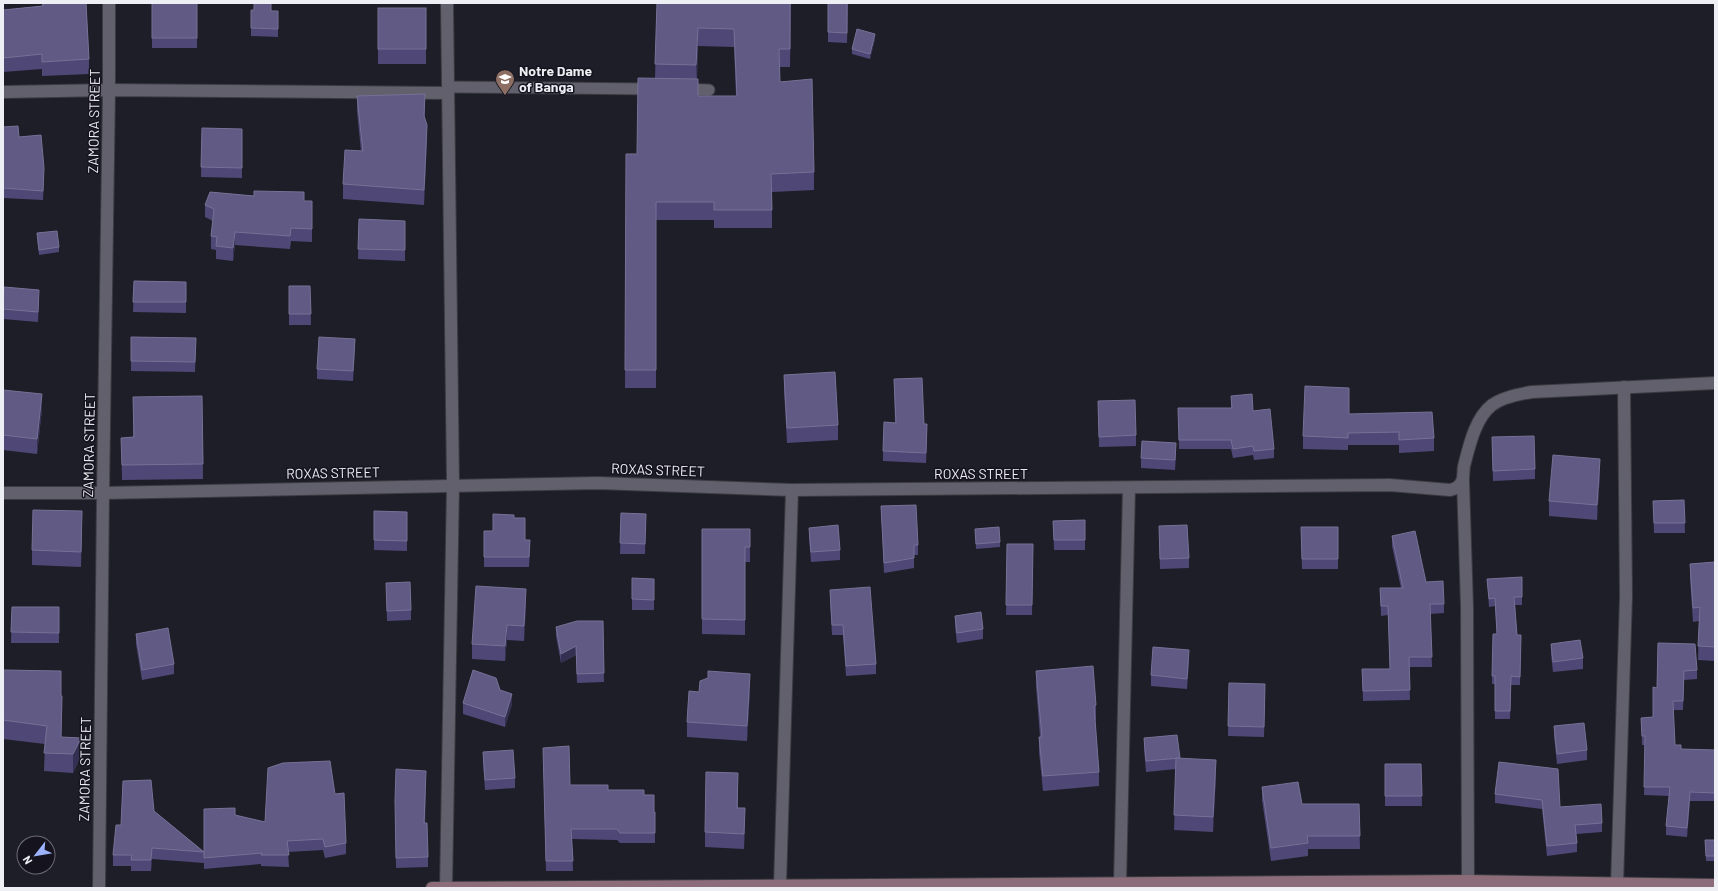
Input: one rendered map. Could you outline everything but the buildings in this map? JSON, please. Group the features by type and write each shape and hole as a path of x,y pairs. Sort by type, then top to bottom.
{"main road":[{"path":"432,888 1120,883 1715,885"}],"street":[{"name":"ZAMORA STREET","path":"99,888 109,90 108,3"},
{"path":"446,888 452,486 447,3"},
{"path":"3,92 109,90 448,90"},
{"path":"1468,885 1466,607 1463,480 1467,456 1476,427 1486,411 1493,404 1518,394 1532,392 1715,383"},
{"path":"1618,884 1626,596 1624,387"},
{"name":"ROXAS STREET","path":"3,493 103,493 598,483 792,490 1390,485 1450,490 1458,486 1463,480"},
{"path":"1120,883 1129,488"},
{"path":"780,885 792,490"}],"lane":[{"path":"448,90 709,90"}],"place":[{"name":"Notre Dame of Banga","path":"505,96"}]}
